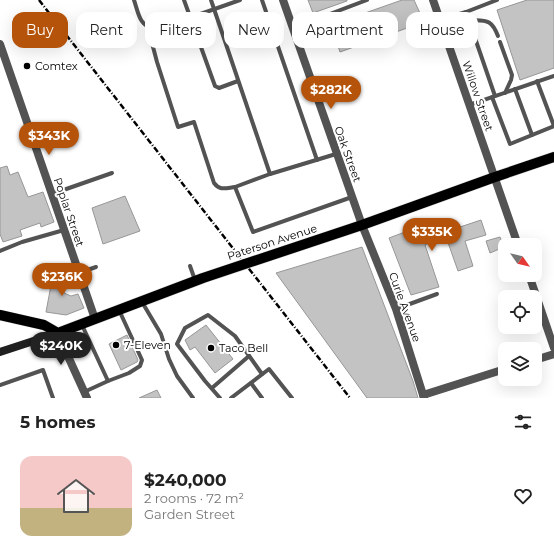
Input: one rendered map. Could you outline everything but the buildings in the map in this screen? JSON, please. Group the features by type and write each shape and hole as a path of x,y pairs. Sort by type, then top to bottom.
{"main road":[{"name":"Paterson Avenue","path":"58,334 196,281 362,225 554,157"},
{"path":"0,315 44,325 58,334"}],"street":[{"name":"Oak Street","path":"283,0 292,28"},
{"name":"Willow Street","path":"433,0 437,12"},
{"name":"Poplar Street","path":"0,44 95,319"},
{"name":"Oak Street","path":"299,48 362,225"},
{"name":"Willow Street","path":"450,48 516,238"},
{"name":"Curie Avenue","path":"362,225 396,309 423,397"},
{"path":"531,282 554,348"},
{"path":"0,352 58,334 85,395"},
{"path":"542,358 554,354"},
{"path":"423,397 498,371"}],"lane":[{"path":"134,0 142,22 145,25"},
{"path":"184,0 188,12"},
{"path":"211,0 270,174"},
{"path":"206,12 240,0"},
{"path":"262,0 317,160"},
{"path":"335,12 367,0"},
{"path":"466,12 497,0"},
{"path":"478,21 491,23 498,36"},
{"path":"500,42 512,75 505,93"},
{"path":"153,48 178,127 194,122 214,183 217,187 222,189 235,187 270,174 336,154"},
{"path":"201,48 215,86 219,88 238,81"},
{"path":"477,48 510,144 554,126 537,81"},
{"path":"470,105 554,76"},
{"path":"515,89 532,135"},
{"path":"51,194 112,173"},
{"path":"235,187 253,232 352,197"},
{"path":"0,250 64,230"},
{"path":"190,266 196,281"},
{"path":"79,273 96,267"},
{"path":"396,309 437,294"},
{"path":"142,302 161,334 169,359 177,376 193,398"},
{"path":"85,395 108,381 129,373 140,366 142,360 119,310"},
{"path":"220,398 177,344 185,328 208,315 235,336 262,374"},
{"path":"81,324 108,381"},
{"path":"212,388 249,356"},
{"path":"231,398 269,369 292,398"},
{"path":"0,385 43,370 53,398"},
{"path":"251,383 262,398"}],"railway":[{"path":"39,0 350,398"}],"place":[{"name":"Comtex","path":"27,66"},
{"name":"7-Eleven","path":"116,345"},
{"name":"Taco Bell","path":"211,348"}]}
